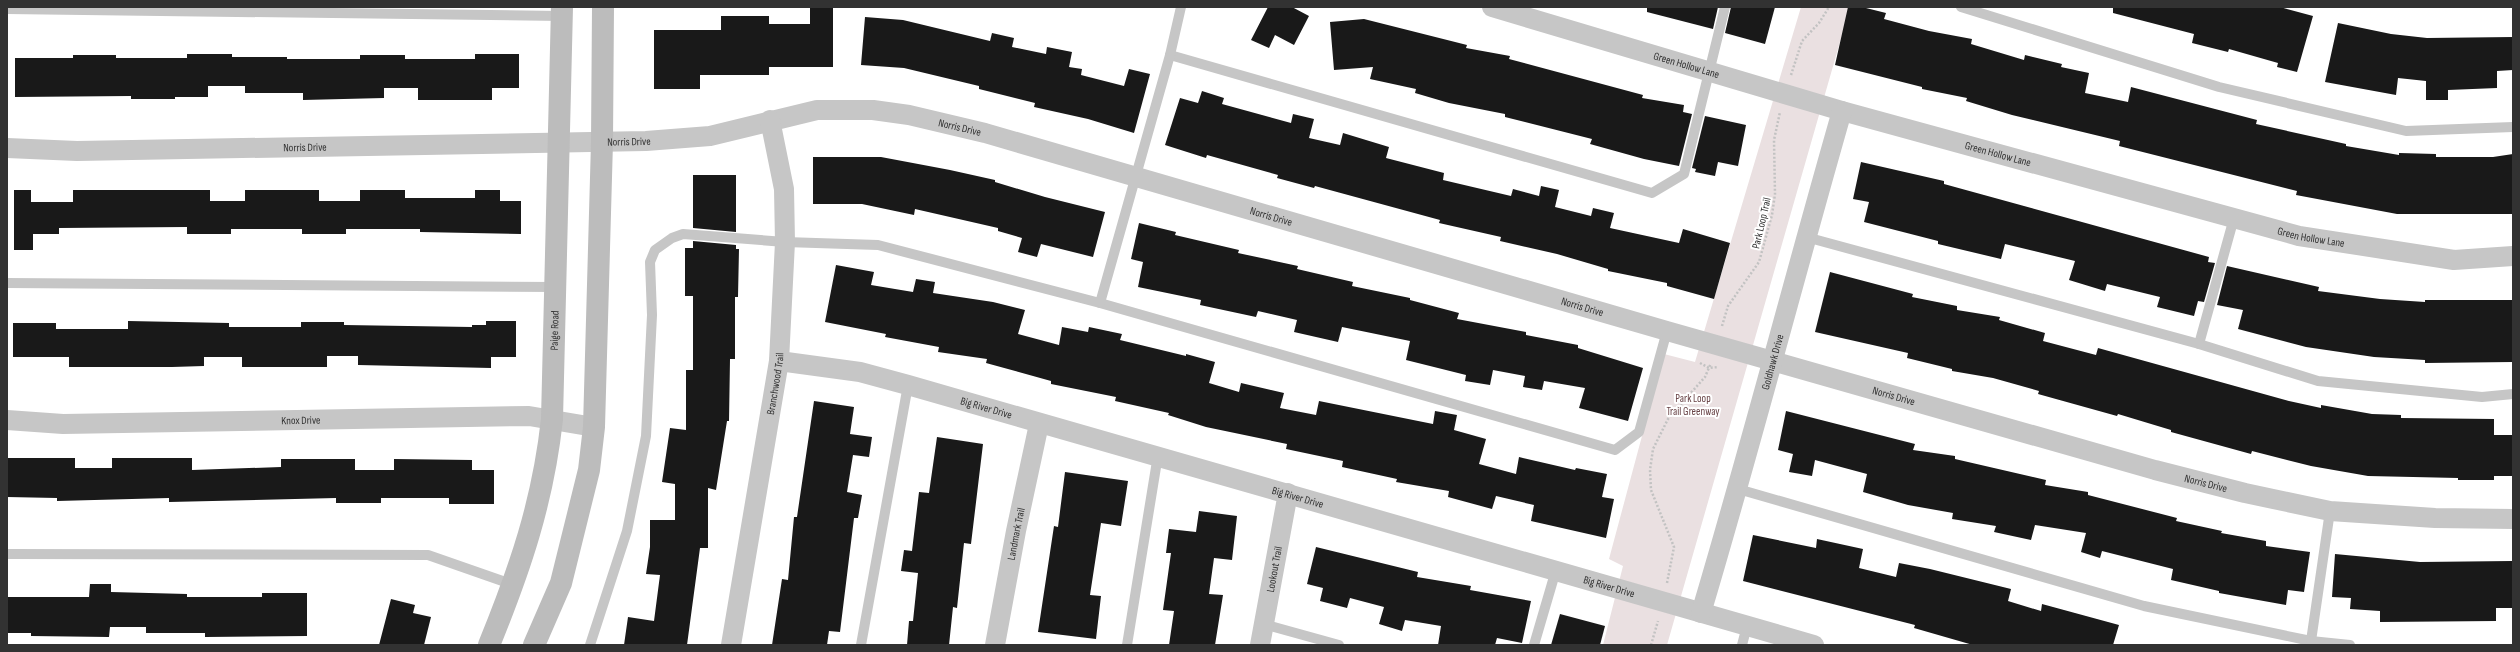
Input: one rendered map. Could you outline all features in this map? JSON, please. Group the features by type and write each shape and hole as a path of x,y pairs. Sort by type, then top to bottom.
{"main road":[{"path":"534,645 561,583 589,470 594,427 602,142 603,7"},
{"name":"Paige Road","path":"489,645 514,585 529,540 546,468 552,419 562,11"}],"street":[{"name":"Green Hollow Lane","path":"1492,7 1842,111 2299,236 2454,260 2513,256"},
{"name":"Norris Drive","path":"7,148 77,151 602,142 710,136 770,120 817,110 873,110 909,115 985,133 1667,331 2156,470 2245,493 2330,511 2435,518 2513,519"},
{"name":"Goldhawk Drive","path":"1701,613 1738,489 1771,360 1842,111"},
{"name":"Branchwood Trail","path":"731,645 778,361 785,242 784,190 770,120"},
{"name":"Big River Drive","path":"778,361 860,372 908,385 1039,424 1158,455 1814,645"},
{"name":"Knox Drive","path":"7,420 63,424 529,416 594,427"},
{"name":"Landmark Trail","path":"995,645 1016,531 1039,424"},
{"name":"Lookout Trail","path":"1260,645 1288,493"}],"lane":[{"path":"1100,303 1134,176 1170,55 1181,7"},
{"path":"1170,55 1652,193 1684,174 1725,7"},
{"path":"1961,7 2219,87 2406,131 2513,127"},
{"path":"7,9 562,11"},
{"path":"2199,344 2234,218"},
{"path":"590,645 627,531 646,436 652,315 650,262 655,250 672,238 682,234 785,242 878,245 1100,303 1615,450 1639,432 1667,331"},
{"path":"1806,237 2199,344 2318,381 2482,397 2513,394"},
{"path":"7,283 556,286"},
{"path":"861,645 908,385"},
{"path":"1127,645 1158,455"},
{"path":"1738,489 2144,606 2311,641 2350,645"},
{"path":"2311,641 2330,511"},
{"path":"7,554 428,555 514,585"},
{"path":"1534,645 1556,570"},
{"path":"1263,624 1339,645"},
{"path":"1742,645 1747,626"}],"path":[{"path":"1790,80 1802,41 1819,23 1829,7"},
{"name":"Park Loop Trail","path":"1720,331 1728,306 1759,262 1769,228 1776,194 1774,140 1782,107"},
{"path":"1667,586 1674,548 1651,490 1650,470 1654,449 1668,420 1705,377 1712,358"},
{"path":"1651,645 1660,614"}],"green space":[{"name":"Park Loop Trail Greenway","path":"1801,7 1850,7 1667,645 1603,645 1623,566 1609,559 1664,354 1695,362"}],"building":[{"path":"810,7 833,7 833,67 769,67 769,75 700,75 700,89 654,89 654,30 721,30 721,16 769,16 769,24 810,24"},
{"path":"1268,7 1292,7 1309,16 1294,45 1275,35 1269,48 1251,40"},
{"path":"1647,7 1718,7 1713,29 1647,12"},
{"path":"1731,7 1775,7 1765,44 1725,33"},
{"path":"1848,7 1862,7 1886,13 1884,19 1929,31 1972,39 1971,44 2024,60 2025,55 2062,64 2061,67 2089,73 2085,93 2128,102 2131,87 2257,120 2256,124 2346,144 2346,146 2399,155 2399,153 2436,154 2436,157 2493,157 2513,154 2513,214 2397,214 2296,195 2297,191 2119,146 2120,141 2012,115 1966,101 1967,98 1922,89 1922,87 1835,65"},
{"path":"2113,7 2280,7 2313,16 2297,72 2277,67 2278,63 2229,49 2228,52 2192,43 2194,34 2113,13"},
{"path":"865,17 903,20 990,41 992,33 1014,38 1012,47 1046,54 1047,47 1072,52 1069,67 1082,69 1081,75 1124,86 1129,69 1150,74 1134,133 1088,119 1034,107 1035,103 979,89 979,86 904,68 861,65"},
{"path":"1364,19 1467,45 1466,48 1510,56 1509,59 1643,95 1642,98 1684,105 1683,112 1692,114 1679,166 1644,159 1590,144 1592,139 1505,117 1505,114 1449,103 1415,93 1416,89 1370,79 1373,67 1334,70 1330,22"},
{"path":"2338,23 2391,34 2427,38 2513,37 2513,70 2497,71 2497,88 2448,90 2448,100 2426,100 2426,81 2398,78 2396,95 2325,82"},
{"path":"187,54 232,54 232,57 287,57 287,59 360,59 360,55 405,55 405,59 475,59 475,54 519,54 519,88 492,88 492,100 418,100 418,88 384,88 384,98 303,100 303,93 245,93 245,86 208,86 208,97 175,97 175,99 131,99 131,96 15,97 15,58 73,58 73,55 116,55 116,58 187,58"},
{"path":"1202,91 1224,98 1222,104 1291,123 1293,114 1314,119 1309,138 1340,145 1343,133 1389,147 1386,158 1444,173 1443,180 1511,196 1513,189 1539,196 1541,186 1559,190 1555,207 1591,216 1593,208 1614,213 1610,228 1679,243 1683,229 1730,243 1714,299 1667,286 1667,283 1608,271 1608,269 1557,254 1500,241 1501,237 1439,223 1440,220 1315,186 1314,188 1277,178 1278,175 1207,155 1206,158 1165,145 1180,98 1198,103"},
{"path":"1705,116 1746,125 1738,166 1718,162 1715,176 1695,172 1696,169 1692,168"},
{"path":"813,157 881,157 995,180 995,182 1045,197 1105,212 1093,257 1041,244 1037,257 1018,252 1022,238 998,231 998,228 915,209 914,215 862,204 813,204"},
{"path":"1861,162 1944,181 1944,184 2209,257 2208,262 2215,263 2204,302 2198,301 2194,316 2157,307 2160,297 2107,284 2105,291 2069,280 2075,261 2005,244 2001,259 1938,244 1938,241 1864,222 1869,202 1853,199"},
{"path":"693,175 736,175 736,232 693,228"},
{"path":"14,190 31,190 31,202 73,202 73,190 210,190 210,201 245,201 245,190 319,190 319,201 360,201 360,190 405,190 405,198 475,198 475,190 500,190 500,201 521,201 521,234 420,232 420,229 346,229 346,234 302,234 302,229 231,229 231,234 187,234 187,227 59,228 59,234 33,234 33,250 14,250"},
{"path":"1139,223 1176,232 1175,235 1239,250 1238,253 1298,266 1297,269 1353,282 1352,286 1410,298 1410,300 1459,313 1457,319 1526,332 1526,335 1578,345 1578,348 1643,368 1628,421 1579,408 1585,388 1544,381 1542,390 1523,387 1525,376 1493,370 1490,385 1465,381 1466,375 1406,360 1410,341 1342,327 1338,342 1294,332 1297,320 1258,311 1256,317 1200,305 1201,300 1138,287 1143,262 1131,259"},
{"path":"693,241 736,245 736,249 739,249 738,297 735,297 735,359 730,359 729,421 727,421 716,490 708,488 708,548 700,548 687,645 624,645 628,617 654,621 660,575 646,574 650,547 650,520 675,520 675,484 662,482 670,428 686,430 686,370 693,370 693,296 685,296 685,248 693,248"},
{"path":"836,265 874,272 871,285 913,292 916,279 935,282 933,293 993,302 1025,310 1018,334 1059,345 1062,327 1088,332 1089,327 1122,334 1120,340 1186,356 1186,354 1215,362 1209,383 1239,392 1241,383 1284,393 1280,408 1316,415 1319,401 1433,424 1435,411 1457,415 1454,430 1486,439 1479,464 1516,474 1519,457 1575,470 1576,468 1607,474 1602,497 1614,499 1606,538 1531,521 1534,505 1496,496 1492,509 1448,497 1449,491 1396,482 1397,479 1342,467 1343,461 1286,449 1287,444 1206,427 1168,415 1169,413 1115,401 1116,397 1051,384 1051,381 986,363 987,359 938,352 939,347 885,337 886,334 825,322"},
{"path":"2227,266 2319,287 2318,291 2380,299 2425,302 2425,300 2513,300 2513,362 2425,363 2425,360 2374,357 2306,347 2238,329 2243,310 2217,305"},
{"path":"1830,272 1913,294 1912,297 1957,306 1957,310 2000,317 1999,320 2045,333 2043,341 2096,355 2098,348 2289,401 2321,408 2321,405 2372,414 2401,415 2401,418 2494,419 2494,435 2513,435 2513,476 2494,476 2494,480 2458,480 2458,478 2368,476 2311,466 2252,451 2251,454 2171,432 2171,430 2118,414 2117,416 2038,394 2039,391 1993,378 1952,371 1952,369 1907,358 1908,353 1815,332"},
{"path":"128,321 229,323 229,327 301,327 301,322 344,322 344,325 472,327 472,325 486,325 486,321 516,321 516,357 491,357 491,368 358,365 358,356 327,356 327,367 242,367 242,357 204,357 204,366 69,367 69,357 13,357 13,323 56,323 56,329 128,329"},
{"path":"814,401 854,407 850,434 872,437 869,457 853,455 847,492 862,495 858,518 854,518 840,632 829,631 827,645 772,645 782,579 788,580 794,517 797,517"},
{"path":"1786,411 1915,444 1913,450 1955,456 1955,459 2046,480 2045,485 2088,492 2088,495 2177,518 2176,521 2222,531 2221,533 2266,541 2266,546 2310,552 2304,592 2288,590 2286,605 2219,593 2219,591 2171,580 2173,569 2102,551 2100,558 2081,552 2086,533 2035,525 2031,540 1994,532 1996,526 1952,519 1953,513 1908,505 1863,492 1867,474 1815,460 1812,476 1789,472 1793,454 1778,450"},
{"path":"937,437 983,444 971,544 964,543 957,608 953,607 949,645 907,645 909,621 913,621 918,573 901,571 904,550 912,551 919,492 929,493"},
{"path":"7,458 75,458 75,468 112,468 112,458 192,458 192,470 281,467 281,459 355,459 355,470 394,470 394,459 472,460 472,470 494,470 494,504 449,504 449,498 381,498 381,503 336,503 336,498 169,502 169,498 57,501 57,498 7,497"},
{"path":"1065,472 1128,481 1121,526 1101,523 1090,595 1101,596 1096,639 1038,632 1054,526 1058,527"},
{"path":"1199,511 1237,516 1232,560 1214,558 1209,594 1223,595 1215,645 1169,645 1174,611 1163,610 1171,553 1166,553 1169,529 1196,532"},
{"path":"1753,535 1816,548 1817,539 1863,549 1859,568 1896,577 1899,563 1930,569 2011,589 2008,601 2041,611 2042,604 2119,625 2113,645 1973,645 1914,628 1915,625 1743,581"},
{"path":"1316,547 1418,572 1417,577 1471,586 1470,590 1531,601 1522,643 1497,638 1495,645 1438,645 1441,626 1405,620 1402,631 1379,624 1384,607 1350,598 1347,608 1320,601 1323,588 1307,584"},
{"path":"2335,554 2420,562 2512,561 2512,608 2496,608 2496,621 2380,622 2380,611 2350,609 2351,598 2332,597"},
{"path":"90,584 111,584 111,592 187,594 187,597 262,597 262,593 307,593 307,636 205,637 205,633 146,633 146,627 110,627 109,637 31,636 31,633 7,633 7,597 89,597"},
{"path":"391,599 415,605 413,613 431,617 424,645 379,645"},
{"path":"1560,614 1605,626 1600,645 1551,645"}]}
